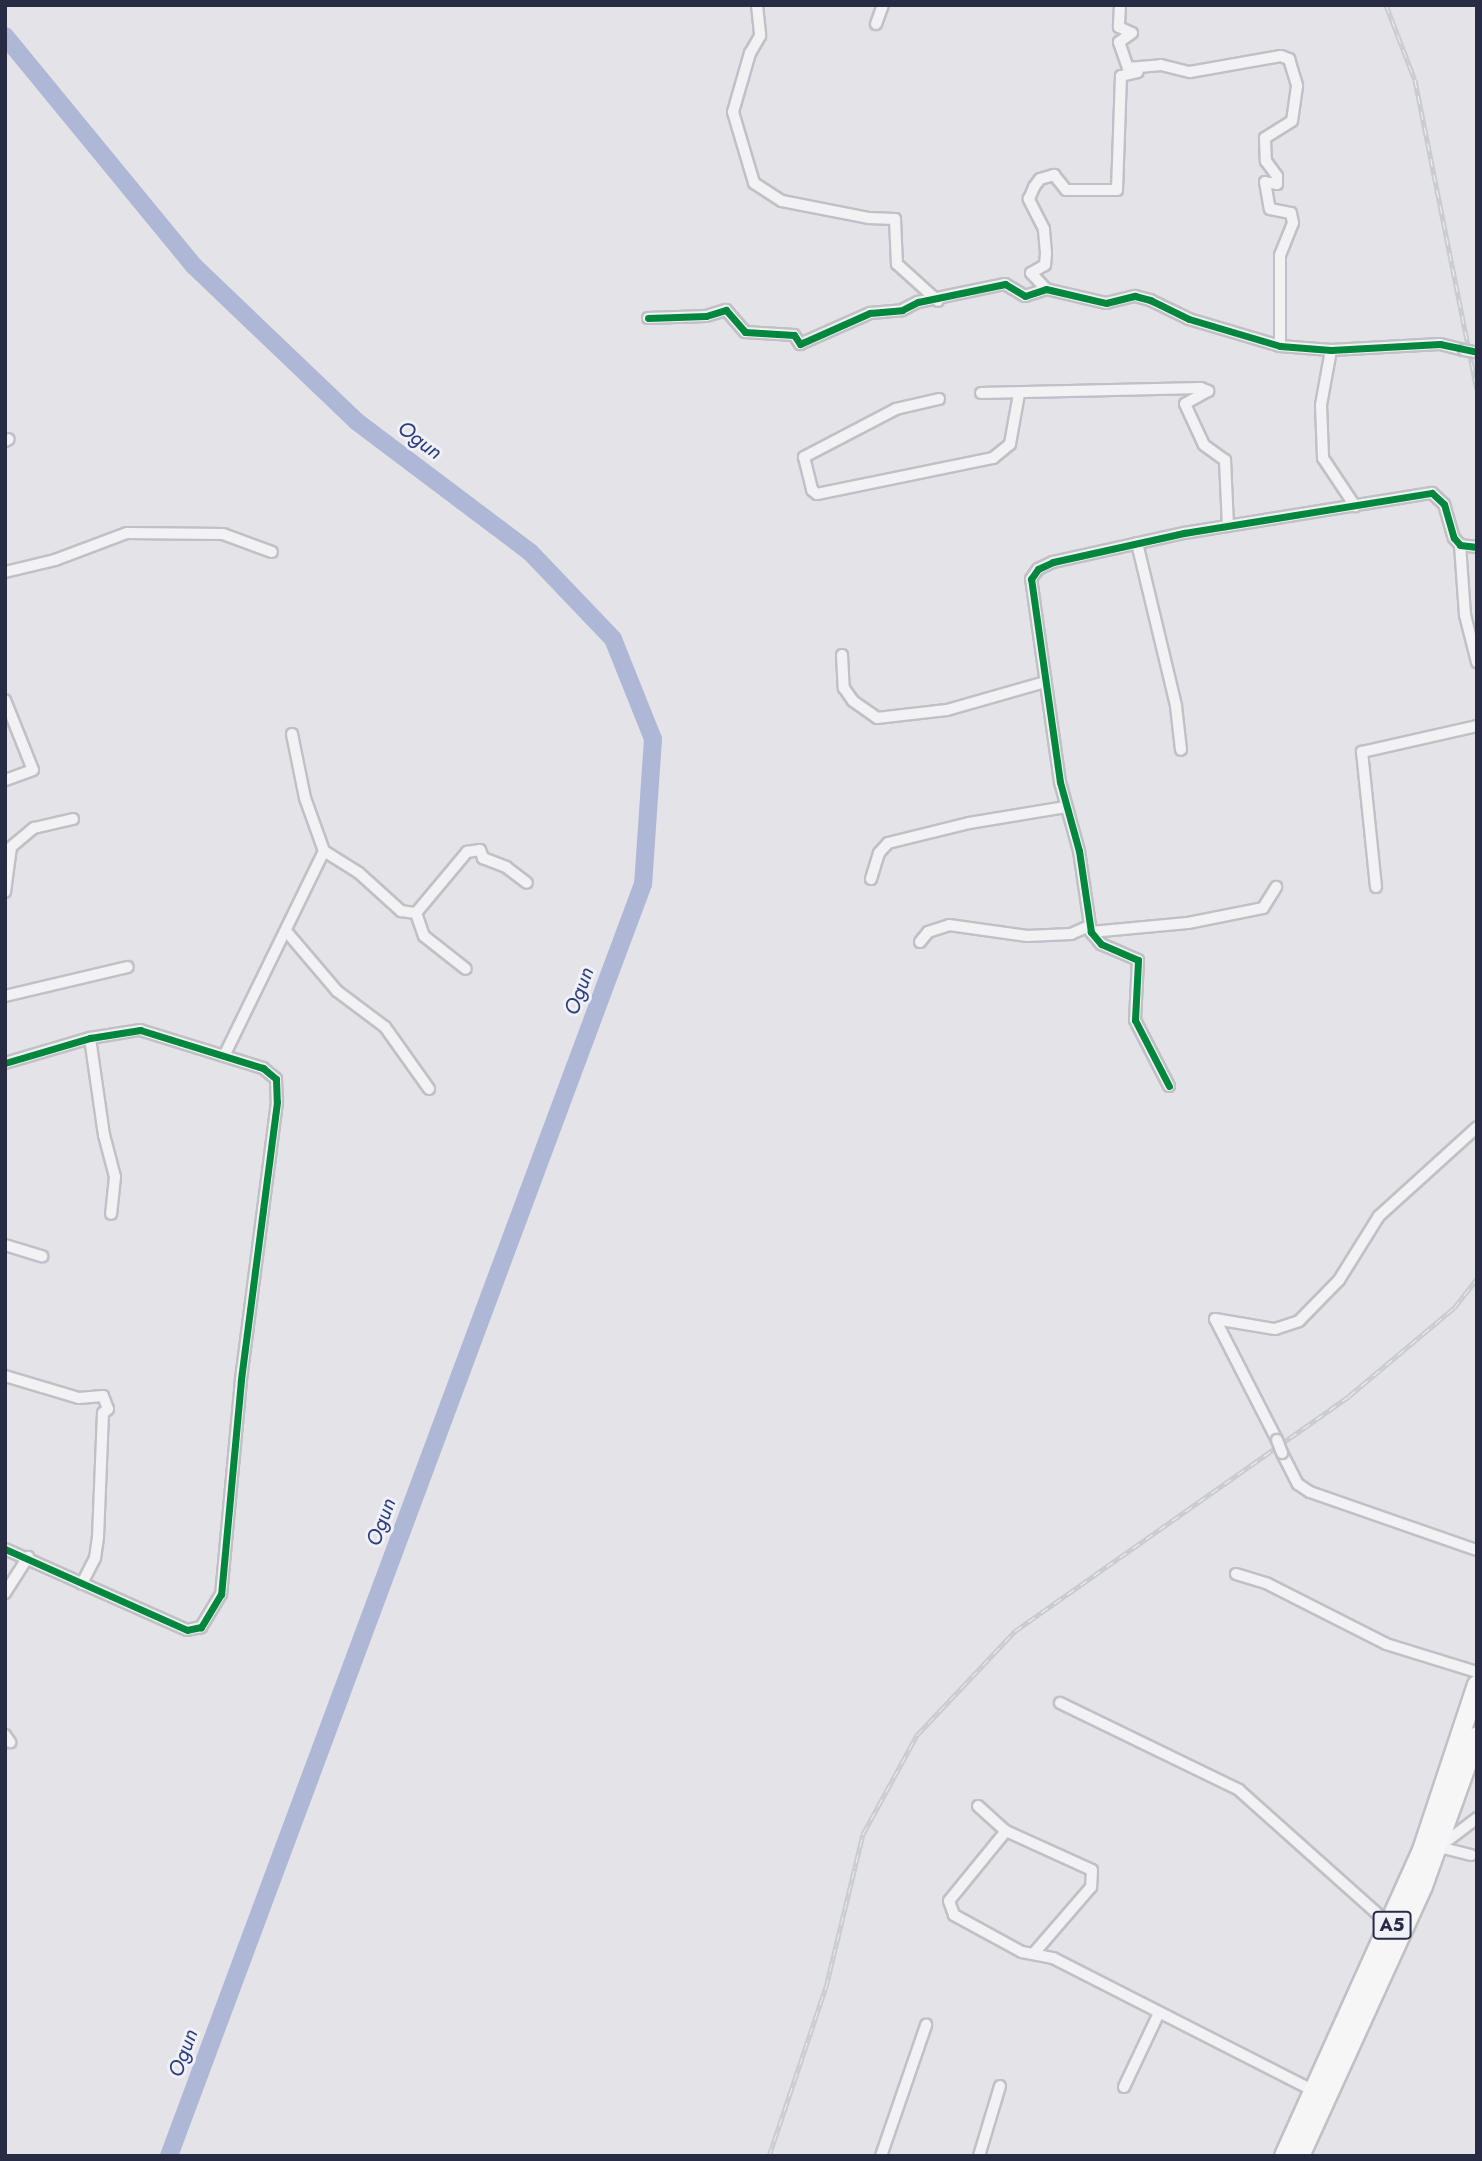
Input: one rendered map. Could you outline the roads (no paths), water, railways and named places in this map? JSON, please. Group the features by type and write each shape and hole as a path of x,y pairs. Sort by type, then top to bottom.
{"highway":[{"name":"A5","path":"1284,2156 1391,1926 1422,1850 1477,1685"},
{"name":"A5","path":"1300,2156 1439,1847 1477,1736"}],"street":[{"path":"757,5 760,36 750,53 733,112 754,183 782,201 869,218 895,219 897,264 938,301"},
{"path":"876,24 883,5"},
{"path":"1120,5 1119,27 1132,33 1119,42 1128,68 1161,65 1190,72 1281,56 1289,59 1297,86 1292,121 1265,138 1266,161 1277,176 1277,184 1265,182 1270,209 1291,213 1293,223 1280,256 1280,346"},
{"path":"1046,289 1031,273 1045,265 1046,253 1044,229 1029,199 1034,187 1040,179 1054,175 1066,190 1117,190 1121,76 1161,65"},
{"path":"648,318 706,316 726,310 745,332 794,335 800,344 870,313 938,301 1005,284 1025,296 1046,289 1106,303 1135,296 1150,300 1189,319 1280,346 1331,350 1440,344 1472,351"},
{"path":"1331,350 1321,405 1324,458 1355,506"},
{"path":"981,393 1019,394 1157,386 1208,391 1185,404 1204,445 1224,460 1228,526"},
{"path":"939,399 896,410 804,457 812,490 817,494 993,458 1010,443 1019,394"},
{"path":"1169,1086 1135,1020 1138,960 1101,944 1090,929 1079,851 1066,807 1031,593 1031,579 1038,569 1137,543 1432,493 1440,496 1460,545 1465,615 1477,662"},
{"path":"5,572 46,563 127,533 223,534 272,552"},
{"path":"1137,543 1176,706 1181,750"},
{"path":"1460,545 1477,547"},
{"path":"842,655 844,688 853,701 877,718 947,710 1045,682"},
{"path":"5,700 33,770 5,780"},
{"path":"1376,887 1362,752 1477,726"},
{"path":"292,734 304,798 324,851 359,873 401,911 416,914"},
{"path":"871,879 879,852 888,843 970,822 1066,807"},
{"path":"5,892 11,847 33,828 73,819"},
{"path":"416,914 467,852 480,850 483,858 506,867 527,883"},
{"path":"224,1056 324,851"},
{"path":"920,942 928,932 949,925 1027,936 1188,923 1263,908 1276,887"},
{"path":"416,914 424,936 466,969"},
{"path":"286,931 337,991 385,1027 429,1089"},
{"path":"5,996 128,967"},
{"path":"5,1063 90,1038 140,1030 271,1072 277,1102 237,1407 220,1594 201,1627 187,1630 5,1549"},
{"path":"90,1038 115,1177 111,1214"},
{"path":"1477,1127 1379,1216 1339,1280 1299,1321 1275,1329 1215,1319 1298,1484 1310,1492 1477,1550"},
{"path":"5,1245 42,1256"},
{"path":"5,1376 79,1398 103,1396 108,1409 103,1413 99,1537 95,1558 82,1584"},
{"path":"5,1593 28,1557"},
{"path":"1236,1574 1266,1583 1387,1644 1477,1672"},
{"path":"1060,1703 1238,1790 1391,1926"},
{"path":"978,1806 1006,1831 1084,1865 1094,1879 1034,1953"},
{"path":"1439,1847 1477,1818"},
{"path":"1006,1831 948,1901 954,1915 1022,1952 1053,1958 1158,2015 1314,2091"},
{"path":"1439,1847 1471,1855"},
{"path":"1124,2087 1158,2015"},
{"path":"881,2156 926,2025"},
{"path":"979,2156 1000,2086"}],"waterway":[{"name":"Ogun","path":"5,36 194,266 356,421 530,552 613,639 653,739 643,884 169,2156"}],"railway":[{"path":"1386,5 1415,80 1477,389"},
{"path":"769,2156 826,1987 863,1834 917,1735 1015,1631 1349,1396 1454,1308 1477,1279"}]}
